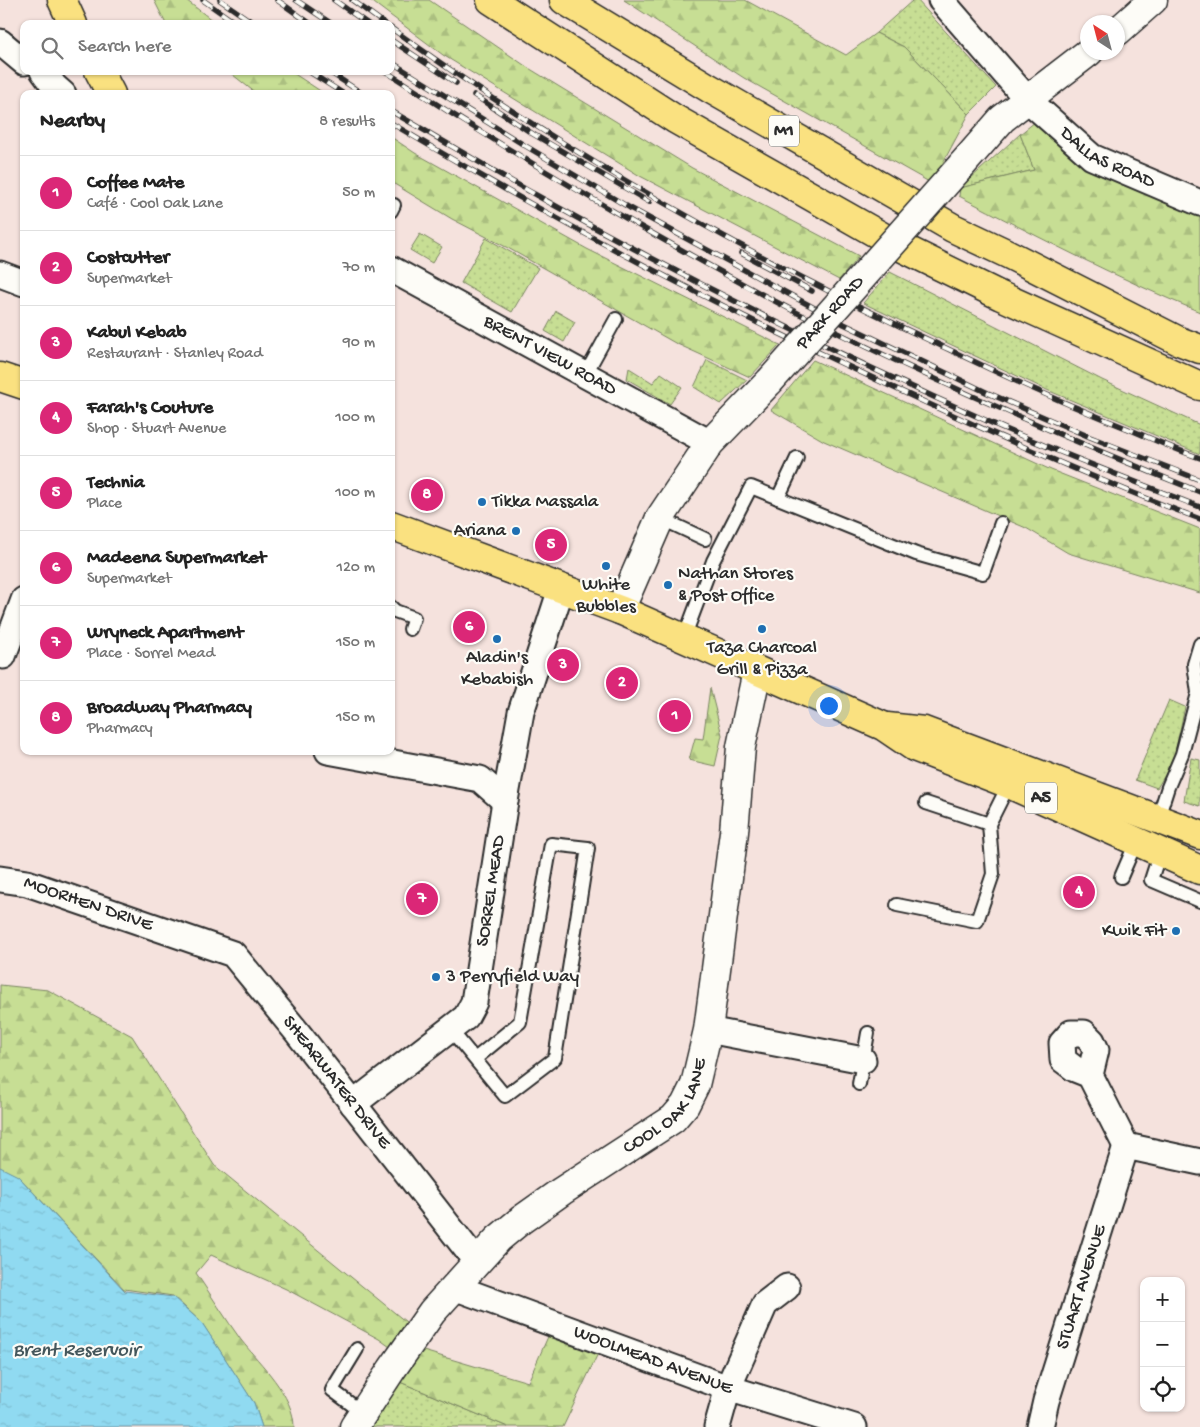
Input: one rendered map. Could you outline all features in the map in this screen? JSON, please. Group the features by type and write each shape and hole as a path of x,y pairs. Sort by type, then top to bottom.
{"main road":[{"path":"62,0 71,20"},
{"name":"M1","path":"491,0 675,119 903,248 1010,300 1200,386"},
{"name":"M1","path":"564,0 709,88 953,228 1179,341 1200,349"},
{"path":"101,75 109,90"},
{"name":"M1","path":"1008,254 1200,330"},
{"path":"0,377 20,384"},
{"name":"A5","path":"395,527 620,610 883,726 914,747 1009,784 1200,870"},
{"name":"A5","path":"883,726 924,731 1200,835"}],"street":[{"name":"DALLAS ROAD","path":"941,0 1027,99 1092,157 1200,203"},
{"path":"1125,25 1153,0"},
{"path":"0,42 20,59"},
{"name":"PARK ROAD","path":"620,610 660,518 710,443 770,381 1002,118 1080,59"},
{"path":"47,75 58,90"},
{"name":"BRENT VIEW ROAD","path":"395,271 710,443"},
{"path":"0,274 20,282"},
{"name":"SORREL MEAD","path":"353,1104 466,1016 474,1002 505,801 521,712 561,589"},
{"path":"9,658 20,615"},
{"name":"COOL OAK LANE","path":"358,1420 426,1320 476,1261 498,1239 521,1220 673,1119 686,1105 695,1085 708,1030 734,832 741,747 758,671"},
{"path":"349,755 480,780 505,801"},
{"name":"MOORHEN DRIVE","path":"0,879 27,883 175,934"},
{"name":"SHEARWATER DRIVE","path":"175,934 233,954 297,1032 476,1261"},
{"path":"708,1030 861,1072"},
{"path":"1090,1075 1126,1146 1200,1162"},
{"name":"STUART AVENUE","path":"1040,1427 1049,1391 1126,1146"},
{"name":"WOOLMEAD AVENUE","path":"454,1287 728,1388 854,1427"},
{"path":"717,1427 728,1388 765,1304 787,1287"}],"lane":[{"path":"585,375 616,319"},
{"path":"778,498 797,458"},
{"path":"684,638 713,561 751,487 916,554 983,573 1001,523"},
{"path":"660,518 704,539"},
{"path":"395,611 414,618 410,629"},
{"path":"1158,818 1182,754 1198,693 1194,664 1200,644"},
{"path":"897,905 977,921 993,874 989,824 1009,784"},
{"path":"926,803 989,824"},
{"path":"450,1029 474,1059 504,1096 555,1058 588,848 551,844 520,1022 474,1059"},
{"path":"1121,877 1148,847"},
{"path":"1148,847 1151,880 1200,901"},
{"path":"861,1072 868,1033"},
{"path":"357,1349 332,1390 358,1420"}],"green space":[{"path":"154,0 186,0 212,20 164,20"},
{"path":"370,0 429,0 527,67 692,168 859,256 839,280 640,176 443,55"},
{"path":"624,0 745,0 846,55 876,33 904,47 969,114 931,183 744,78"},
{"path":"913,0 917,0 996,87 969,114 904,47 876,33"},
{"path":"233,75 296,75 319,90 252,90"},
{"path":"1035,122 1200,214 1200,312 1108,271 959,196 960,188 1034,170 1020,134"},
{"path":"1020,134 1034,170 960,188"},
{"path":"395,140 415,153 587,249 780,345 750,377 675,343 508,248 452,219 395,184"},
{"path":"420,234 442,247 432,263 410,250"},
{"path":"486,238 538,268 512,312 461,283"},
{"path":"890,272 1102,380 1200,425 1200,454 1047,390 863,303"},
{"path":"556,311 575,322 564,342 545,331"},
{"path":"707,360 747,380 721,404 694,387"},
{"path":"813,360 1051,470 1200,529 1200,593 1068,553 1026,528 824,441 771,410"},
{"path":"629,368 653,383 661,373 682,387 670,404 627,379"},
{"path":"710,688 722,735 715,766 689,760 695,738 703,739"},
{"path":"1169,700 1185,707 1173,762 1157,788 1135,780"},
{"path":"1191,758 1200,760 1200,806 1184,801"},
{"path":"0,985 48,990 132,1036 214,1165 406,1322 390,1347 379,1339 286,1289 211,1255 196,1273 241,1340 275,1380 293,1415 294,1427 262,1427 254,1403 202,1323 173,1296 124,1289 20,1178 0,1168"},
{"path":"554,1323 603,1343 563,1427 508,1427 400,1382 420,1350 528,1382"},
{"path":"400,1382 508,1427 366,1427"}],"water":[{"name":"Brent Reservoir","path":"0,1167 18,1176 125,1291 173,1297 202,1323 254,1403 262,1427 0,1427"}],"railway":[{"path":"203,0 231,20"},
{"path":"220,0 249,20"},
{"path":"277,0 305,20"},
{"path":"296,0 326,20"},
{"path":"334,0 362,20"},
{"path":"352,0 380,20"},
{"path":"395,31 524,119 663,202 733,241 877,315 1040,392 1200,458"},
{"path":"395,43 456,83"},
{"path":"395,64 630,208 844,324 988,393 1090,437 1200,480"},
{"path":"314,75 338,90"},
{"path":"334,75 357,90"},
{"path":"391,75 588,196 742,284 874,350 966,393 1106,454 1200,492"},
{"path":"474,95 533,134 649,202"},
{"path":"395,113 518,185 648,257 762,315 936,398 1020,435 1200,507"},
{"path":"395,125 602,243 763,326 1008,440 1103,481 1200,519"},
{"path":"741,253 812,291"}],"place":[{"name":"Broadway Pharmacy","path":"427,495"},
{"name":"Tikka Massala","path":"482,502"},
{"name":"Ariana","path":"516,531"},
{"name":"Technia","path":"551,545"},
{"name":"White Bubbles","path":"606,566"},
{"name":"Nathan Stores & Post Office","path":"668,585"},
{"name":"Madeena Supermarket","path":"469,627"},
{"name":"Taza Charcoal Grill & Pizza","path":"762,629"},
{"name":"Aladin's Kebabish","path":"497,639"},
{"name":"Kabul Kebab","path":"563,665"},
{"name":"Costcutter","path":"622,683"},
{"name":"Coffee Mate","path":"675,716"},
{"name":"Farah's Couture","path":"1079,892"},
{"name":"Wryneck Apartment","path":"422,899"},
{"name":"Kwik Fit","path":"1176,931"},
{"name":"3 Perryfield Way","path":"436,977"}]}
